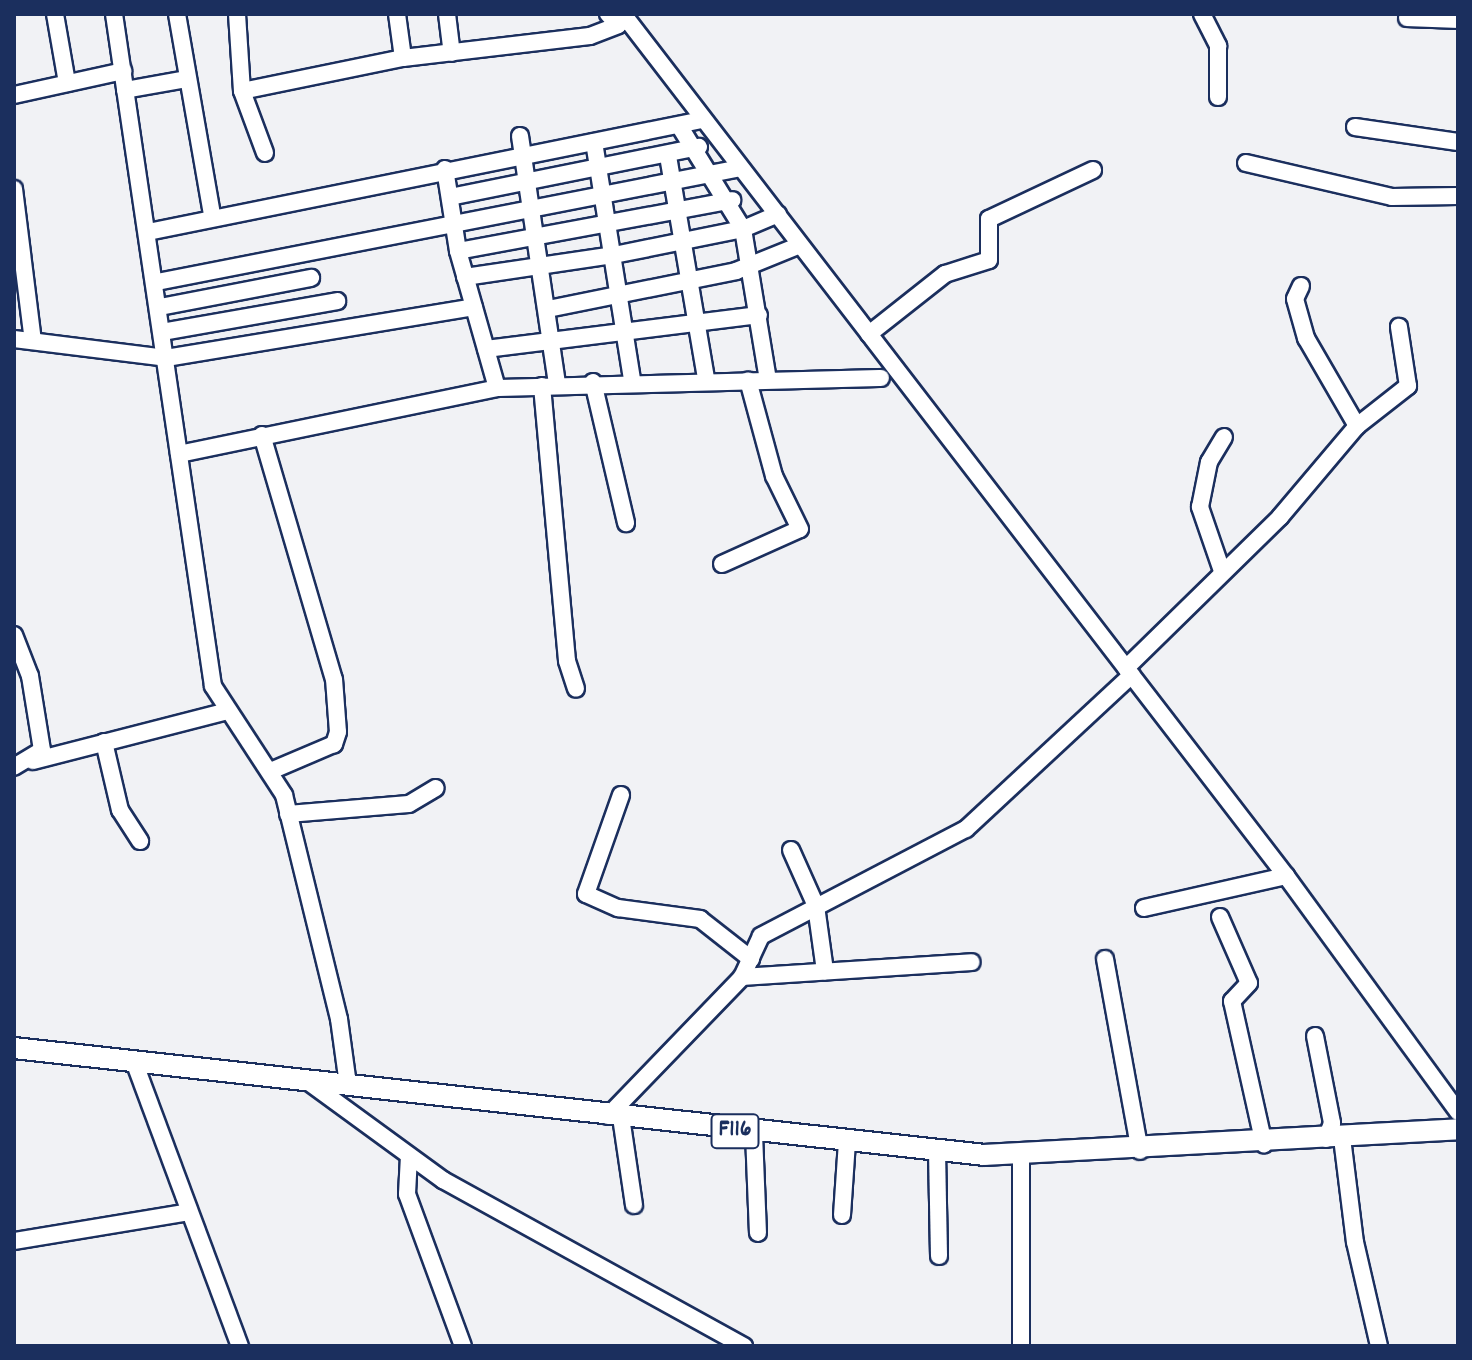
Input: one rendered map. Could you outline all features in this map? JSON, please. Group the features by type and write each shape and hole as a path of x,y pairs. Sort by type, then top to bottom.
{"main road":[{"name":"F116","path":"14,1048 754,1134 937,1151 1140,1151 1458,1129"}],"street":[{"path":"55,14 67,83"},
{"path":"114,14 157,282 194,593 224,712 273,770 288,814 339,1019 348,1085"},
{"path":"177,14 212,215"},
{"path":"237,14 242,91 265,153"},
{"path":"397,14 403,58"},
{"path":"447,14 452,53"},
{"path":"242,91 403,58 590,36 618,25 608,14"},
{"path":"623,14 1286,876 1458,1112"},
{"path":"1202,14 1218,46 1218,97"},
{"path":"1407,18 1458,20"},
{"path":"14,95 123,71"},
{"path":"125,90 186,79"},
{"path":"148,232 212,215 680,127 702,120"},
{"path":"680,127 699,147 732,200 743,229 768,380"},
{"path":"1355,127 1458,142"},
{"path":"520,136 552,342 550,385 567,661 576,689"},
{"path":"594,142 627,332 632,380"},
{"path":"450,197 599,171 699,147"},
{"path":"668,156 706,379"},
{"path":"1246,163 1392,197 1458,196"},
{"path":"157,282 453,222 716,176 740,168"},
{"path":"445,169 458,251 497,388"},
{"path":"869,334 945,274 989,260 989,219 1093,170"},
{"path":"14,189 33,341"},
{"path":"458,251 608,226 732,200"},
{"path":"465,277 614,255 681,239 743,229 778,214"},
{"path":"548,309 750,267 800,245"},
{"path":"160,307 311,278"},
{"path":"1301,286 1295,299 1306,338 1357,426"},
{"path":"162,332 337,301"},
{"path":"14,339 166,358 474,307"},
{"path":"486,349 759,315"},
{"path":"634,1205 614,1116 742,977 761,936 966,829 1129,672 1357,426 1408,386 1399,327"},
{"path":"179,454 497,388 632,380 881,378"},
{"path":"722,564 800,529 770,465 748,380"},
{"path":"593,382 626,523"},
{"path":"262,435 334,679 338,732 334,744 273,770"},
{"path":"1222,571 1200,507 1209,462 1224,437"},
{"path":"14,635 30,676 42,750 33,761"},
{"path":"14,767 224,712"},
{"path":"104,742 120,810 140,841"},
{"path":"288,814 409,804 436,788"},
{"path":"621,795 586,894 618,908 700,919 751,959"},
{"path":"791,850 816,906 825,971"},
{"path":"1144,908 1286,876"},
{"path":"1220,917 1249,983 1232,1001 1264,1144"},
{"path":"1105,959 1140,1151"},
{"path":"742,977 972,962"},
{"path":"1315,1036 1355,1242 1379,1346"},
{"path":"135,1064 240,1346"},
{"path":"310,1083 409,1156 744,1346"},
{"path":"754,1134 758,1233"},
{"path":"842,1215 847,1142"},
{"path":"937,1151 939,1256"},
{"path":"1021,1153 1021,1346"},
{"path":"409,1156 407,1194 463,1346"},
{"path":"14,1241 189,1212"}]}
